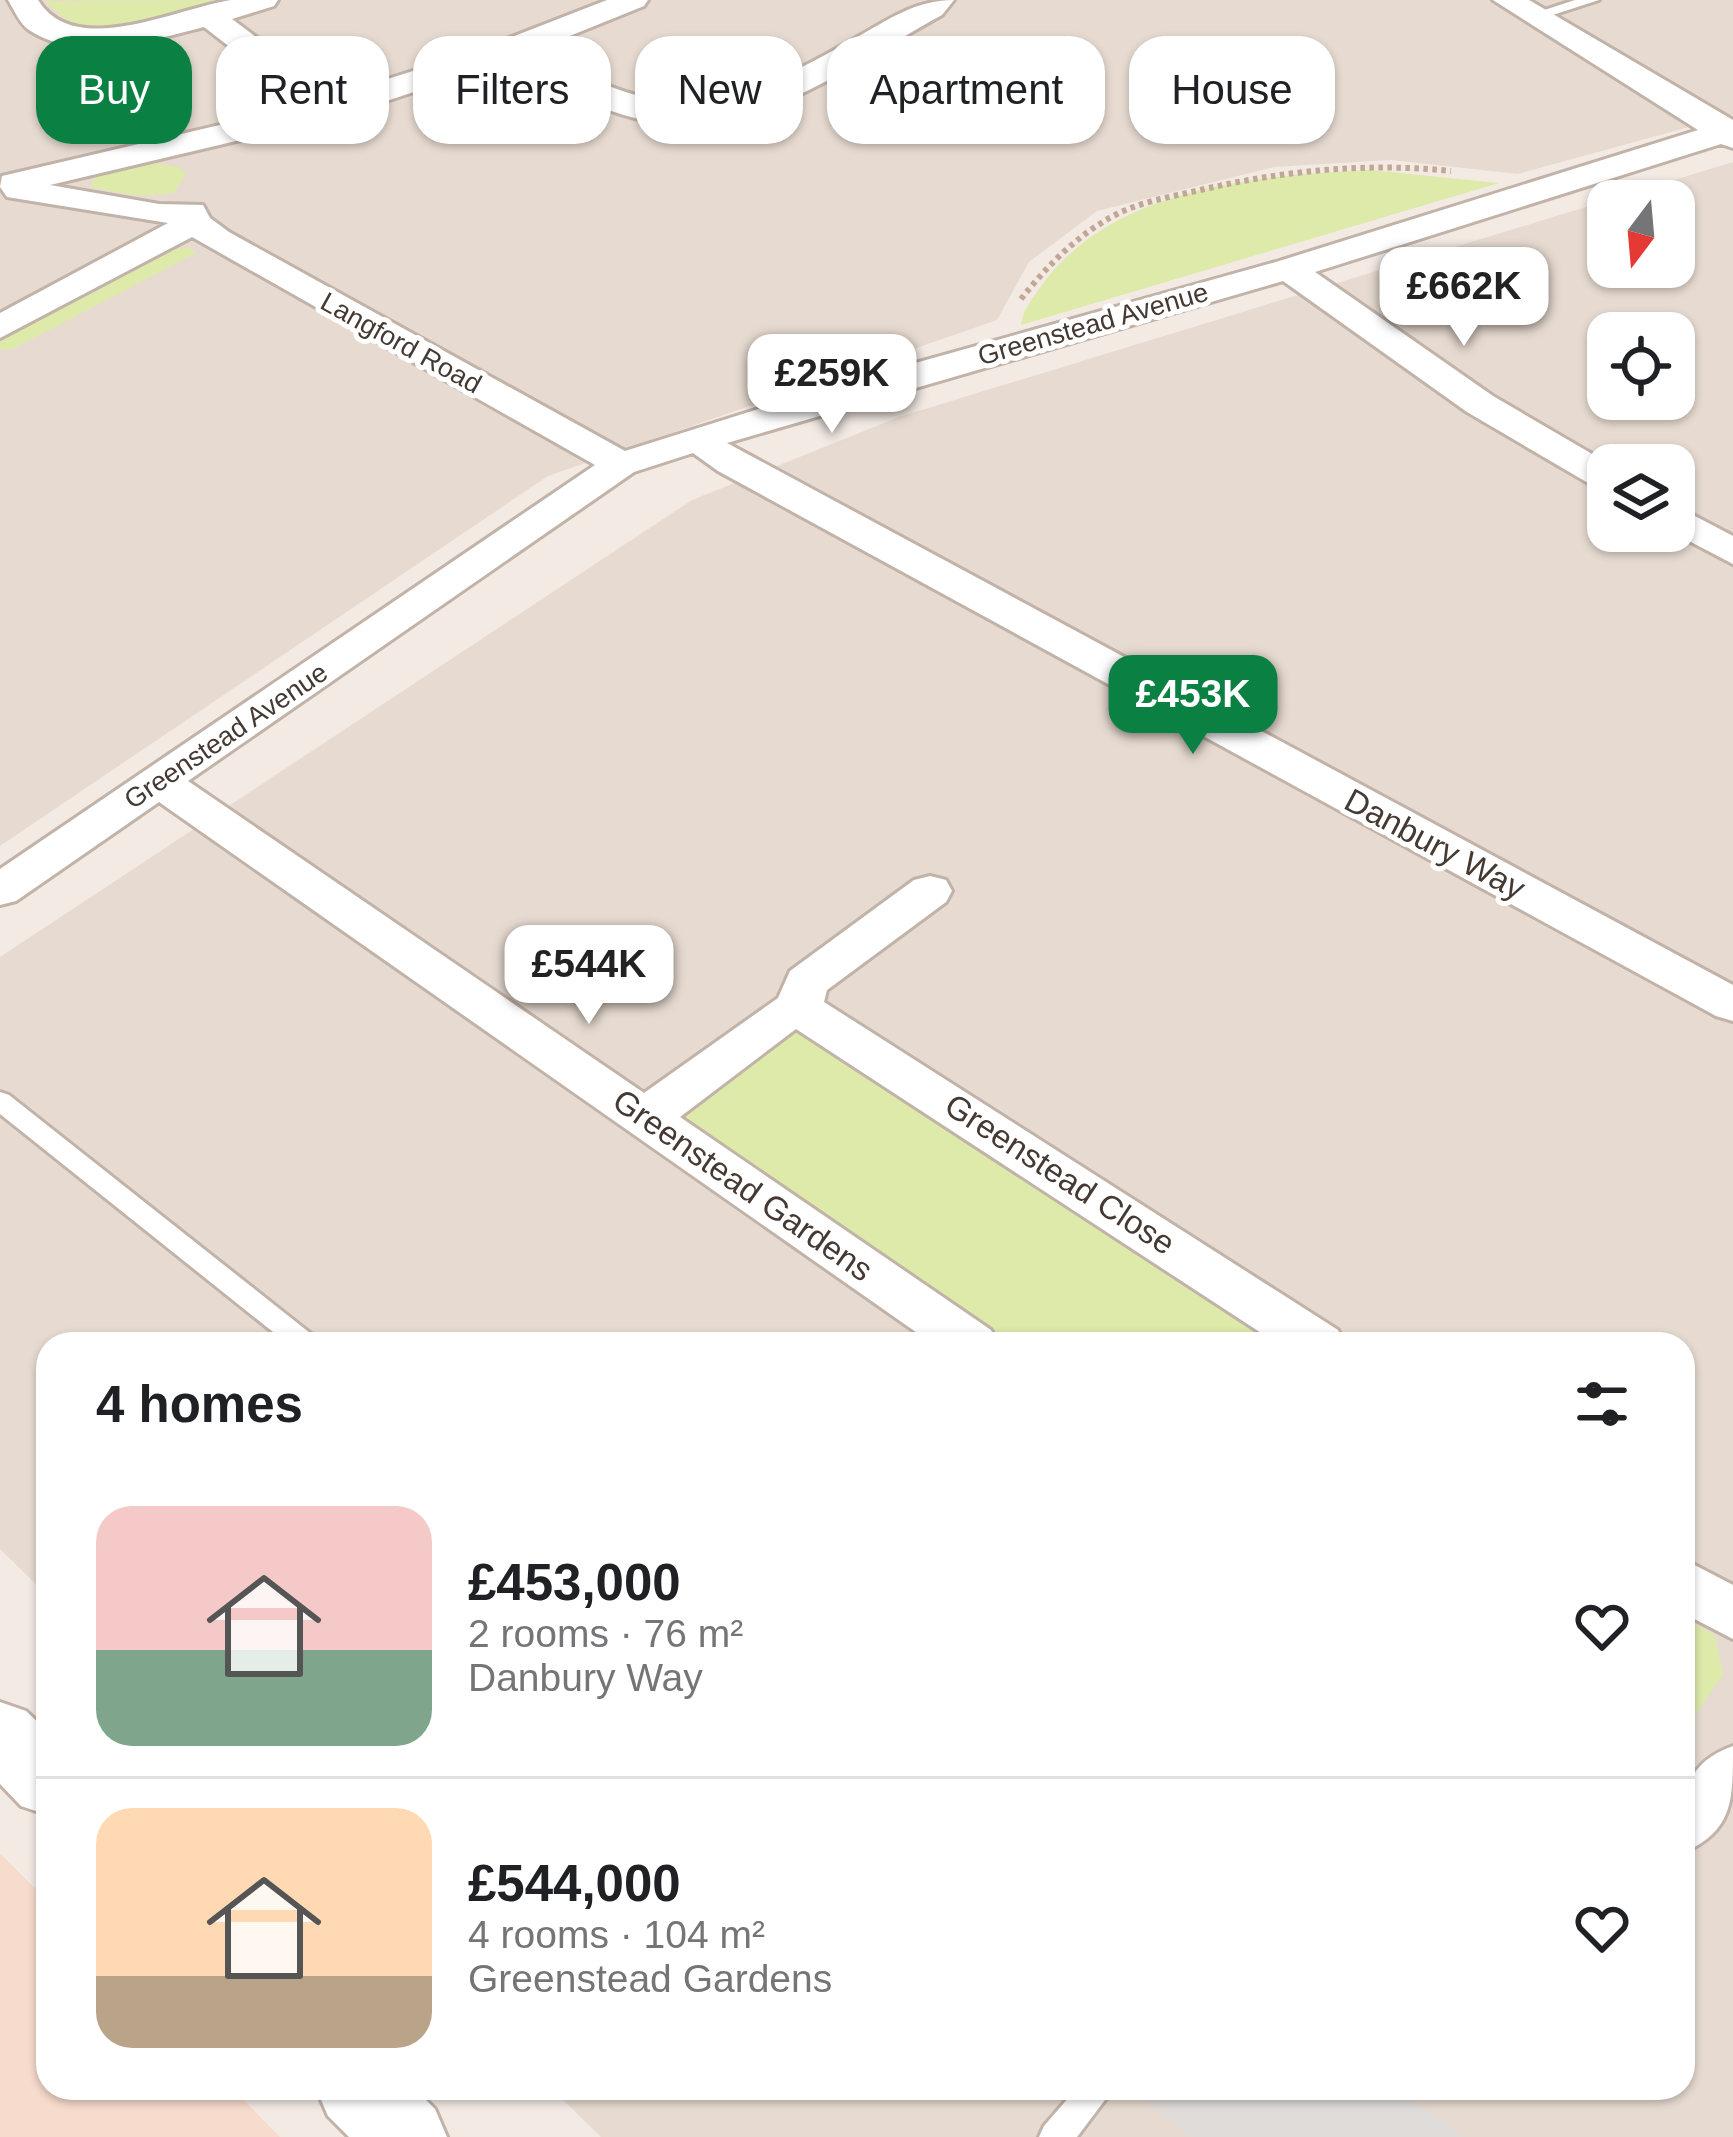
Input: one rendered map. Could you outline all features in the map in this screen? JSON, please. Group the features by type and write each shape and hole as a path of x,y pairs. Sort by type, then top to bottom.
{"street":[{"path":"23,0 25,9 52,33 76,39 209,16 263,0"},
{"path":"545,36 633,0"},
{"path":"611,100 682,116 720,113 757,100 938,0"},
{"path":"1521,8 1730,134"},
{"path":"209,16 235,36"},
{"name":"Greenstead Avenue","path":"0,890 621,464 1730,134"},
{"path":"0,327 198,188 272,144"},
{"path":"7,184 198,188"},
{"name":"Langford Road","path":"7,184 159,214 198,188 621,464"},
{"path":"1288,269 1480,404 1587,467"},
{"name":"Danbury Way","path":"696,438 731,463 1733,1005"},
{"path":"1695,530 1733,552"},
{"name":"Greenstead Gardens","path":"158,781 955,1332"},
{"path":"646,1117 785,1012 799,1008 806,982 930,890"},
{"name":"Greenstead Close","path":"799,1008 814,1013 1301,1332"},
{"path":"1695,1590 1733,1616"},
{"path":"0,1734 36,1770"},
{"path":"1695,1820 1733,1772"},
{"path":"369,2100 406,2137"}],"lane":[{"path":"1521,8 1592,0"},
{"path":"0,1101 291,1332"},
{"path":"1056,2137 1088,2100"}],"path":[{"path":"1000,350 1016,306 1050,260 1111,217 1147,202 1278,170 1371,164 1511,178 1541,187"}],"shaded area":[{"path":"0,0 1733,0 1733,115 1518,174 1391,160 1274,167 1097,211 1029,262 997,320 548,476 0,846"},
{"path":"1733,162 1733,2137 601,2137 563,2100 1695,2100 1695,1332 36,1332 36,1584 0,1549 0,957 692,500 899,417 1587,207 1587,288 1695,288 1695,180 1674,180"},
{"path":"0,1853 36,1890 36,2100 244,2100 280,2137 0,2137"},
{"path":"1415,2100 1466,2137 1192,2137 1145,2102"}],"green space":[{"path":"230,0 103,30 79,30 44,1"},
{"path":"153,163 179,167 186,174 174,193 138,196 90,187 95,176"},
{"path":"1370,170 1499,183 1021,325 1032,299 1072,252 1107,226 1147,207 1236,183"},
{"path":"188,247 196,253 11,350 0,349 0,336 145,255"},
{"path":"798,1026 1258,1332 986,1332 673,1112"},
{"path":"1695,1623 1715,1636 1723,1674 1695,1715"}]}
